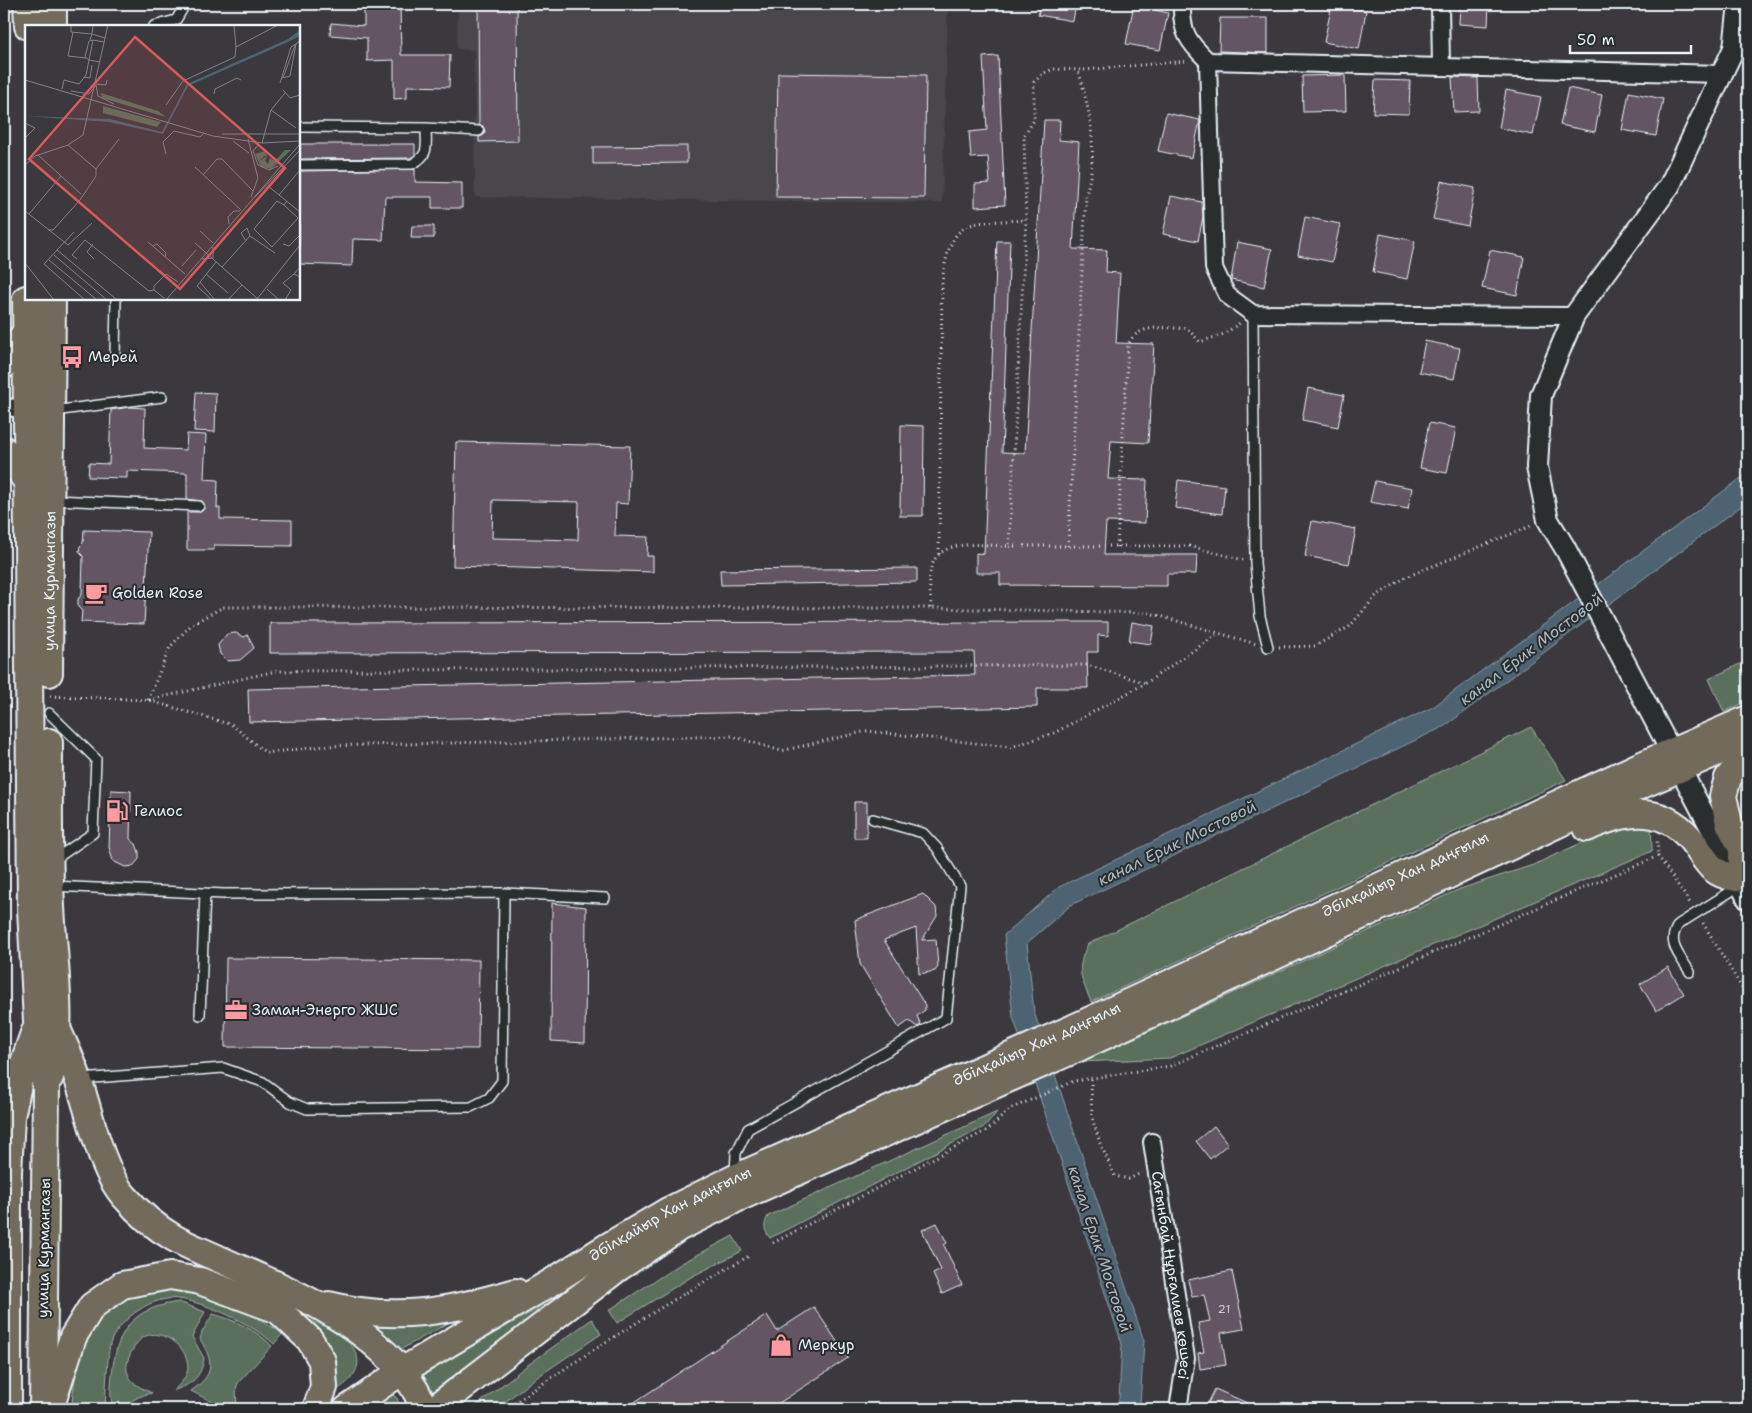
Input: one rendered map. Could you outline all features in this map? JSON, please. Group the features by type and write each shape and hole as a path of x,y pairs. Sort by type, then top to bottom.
{"main road":[{"path":"28,4 28,25"},
{"path":"54,4 54,25"},
{"name":"улица Курмангазы","path":"26,300 26,331 15,408 28,483 40,575 44,714 40,874 47,1026 56,1060 46,1086 43,1409"},
{"name":"улица Курмангазы","path":"40,575 51,500 53,411 52,300"},
{"path":"4,365 26,331"},
{"path":"4,450 28,483"},
{"name":"Әбілқайыр Хан даңғылы","path":"1074,1039 1503,850 1644,784 1676,761 1748,719"},
{"name":"Әбілқайыр Хан даңғылы","path":"434,1409 618,1268 680,1227 991,1077 1676,761 1748,739"},
{"path":"1742,887 1742,848 1729,823 1724,796 1728,778 1748,755"},
{"path":"1503,850 1561,840 1606,819 1634,813 1656,815 1680,826 1708,867 1742,887"},
{"path":"8,1409 7,1200 11,1117 21,1071 47,1026 78,1079 100,1149 122,1195 146,1218 175,1238 310,1301 381,1349 402,1371 422,1403 421,1409"},
{"name":"Әбілқайыр Хан даңғылы","path":"347,1409 402,1371 555,1280 607,1246 734,1178 991,1077"},
{"path":"50,1409 73,1337 92,1306 122,1285 170,1276 200,1281 278,1310 310,1340 322,1361 324,1387 316,1409"},
{"path":"310,1301 360,1313 423,1314 478,1303 555,1280"}],"street":[{"path":"1182,4 1181,18 1190,44 1208,61 1722,74"},
{"path":"1440,4 1441,67"},
{"path":"1740,4 1734,48 1670,184 1574,316 1541,395 1537,467 1548,520 1565,548 1742,887"},
{"path":"1208,61 1214,268 1227,294 1253,314 1574,316"},
{"path":"15,408 53,411"},
{"name":"Сағынбай Нұрғалиев көшесі","path":"1152,1142 1186,1358 1178,1409"}],"lane":[{"path":"158,25 176,20 182,10 182,4"},
{"path":"300,127 426,128 479,131"},
{"path":"300,165 412,164 422,159 426,152 426,128"},
{"path":"115,355 116,300"},
{"path":"1253,314 1255,563 1260,616 1268,647"},
{"path":"53,411 162,397"},
{"path":"51,500 199,506"},
{"path":"40,874 94,833 96,759 44,714"},
{"path":"734,1178 736,1153 748,1129 946,1018 960,886 938,848 923,833 873,819"},
{"path":"40,874 205,893 504,893 605,898"},
{"path":"1690,972 1672,943 1673,932 1679,924 1742,887"},
{"path":"200,1015 205,893"},
{"path":"78,1079 223,1068 264,1082 290,1102 307,1109 471,1108 489,1098 502,1081 504,893"}],"path":[{"path":"1009,546 1026,220 1024,136 1034,120 1034,82 1044,73 1053,69 1208,61"},
{"path":"1068,546 1086,194 1093,164 1093,140 1086,98 1078,69"},
{"path":"931,608 931,569 939,554 942,282 946,254 959,231 972,222 1026,220"},
{"path":"1117,546 1128,345 1132,335 1143,329 1187,328 1200,342 1224,334 1253,314"},
{"path":"148,700 170,647 192,624 223,608 931,608 1150,613 1217,634 1268,647 1315,646 1349,627 1376,596 1406,577 1548,520"},
{"path":"939,554 954,546 1189,546 1255,563"},
{"path":"148,700 232,725 266,753 325,746 732,736 781,751 867,731 1010,747 1054,733 1146,683 1217,634"},
{"path":"44,714 148,700 276,671 1087,665 1146,683"},
{"path":"1656,815 1658,856 1697,913 1748,998"},
{"path":"773,1243 989,1129 1010,1109 1074,1081 1170,1066 1658,856"},
{"path":"1091,1078 1092,1118 1114,1176 1129,1178 1156,1166"},
{"path":"506,1409 566,1367 624,1330 749,1256"}],"shaded area":[{"path":"458,4 948,4 942,203 475,197 474,50 457,49"}],"green space":[{"path":"1748,660 1748,701 1724,712 1709,679"},
{"path":"1531,727 1566,780 1091,1002 1081,973 1082,961 1088,944"},
{"path":"1651,822 1652,851 1170,1058 1082,1062 1460,889 1533,865 1625,823"},
{"path":"997,1112 986,1126 770,1238 766,1233 765,1223 768,1216"},
{"path":"733,1236 742,1251 691,1277 617,1323 609,1310 682,1263"},
{"path":"610,1268 433,1396 420,1375"},
{"path":"190,1286 248,1313 283,1333 274,1344 242,1322 203,1305 179,1299 169,1299 149,1304 122,1324 111,1341 105,1409 71,1409 79,1347 87,1325 121,1293"},
{"path":"179,1302 205,1312 192,1337 204,1358 198,1376 185,1386 173,1391 186,1375 188,1366 185,1355 179,1346 169,1338 157,1335 146,1336 140,1339 133,1349 127,1364 127,1371 138,1386 152,1393 136,1398 123,1409 114,1409 111,1396 112,1374 114,1358 123,1333 130,1323 150,1309"},
{"path":"213,1314 245,1326 260,1335 272,1346 238,1383 236,1389 237,1409 222,1407 191,1391 204,1379 210,1368 208,1355 200,1339"},
{"path":"463,1315 398,1351 358,1322"},
{"path":"303,1317 323,1326 344,1339 357,1356 357,1366 352,1377 327,1397"},
{"path":"592,1319 601,1334 533,1380 496,1409 472,1409 525,1367"},
{"path":"391,1394 397,1398 401,1409 360,1409"}],"water":[{"name":"канал Ерик Мостовой","path":"1748,473 1748,501 1445,726 1071,905 1027,943 1034,1012 1144,1341 1140,1404 1138,1409 1114,1409 1119,1399 1122,1344 1013,1017 1004,935 1059,887 1433,707"}],"building":[{"path":"364,4 400,4 401,55 450,55 449,87 407,86 407,98 394,99 394,60 367,61 367,38 330,35 331,23 364,26"},
{"path":"478,4 517,4 518,141 479,142 479,137 484,135 485,131 483,126 479,125"},
{"path":"1040,4 1076,4 1073,21 1038,15"},
{"path":"1134,4 1156,4 1155,10 1168,13 1160,50 1126,44"},
{"path":"1332,4 1366,11 1359,49 1324,42"},
{"path":"1460,4 1489,4 1488,26 1459,24"},
{"path":"1220,18 1268,18 1268,53 1219,51"},
{"path":"998,56 1005,205 975,207 975,184 990,183 988,157 971,158 969,132 987,130 983,57"},
{"path":"778,73 926,75 924,198 776,197"},
{"path":"1345,75 1346,111 1303,112 1302,76"},
{"path":"1452,77 1478,78 1479,111 1454,112"},
{"path":"1375,80 1410,81 1409,114 1373,113"},
{"path":"1568,88 1602,95 1595,132 1560,125"},
{"path":"1506,90 1541,97 1533,135 1499,128"},
{"path":"1629,92 1663,99 1656,136 1622,130"},
{"path":"1166,113 1200,120 1192,158 1158,151"},
{"path":"1044,120 1060,120 1059,140 1079,142 1073,249 1107,250 1106,272 1120,273 1116,343 1154,344 1148,443 1111,441 1108,479 1147,480 1145,523 1106,522 1104,555 1197,555 1196,574 1167,574 1167,586 1000,585 1000,573 976,573 976,553 984,554 997,241 1010,241 1002,452 1025,453"},
{"path":"300,144 415,144 415,155 410,158 300,159"},
{"path":"687,146 687,163 593,164 593,147"},
{"path":"415,169 415,182 462,183 462,208 432,208 432,197 385,197 383,240 353,239 352,266 300,264 300,171"},
{"path":"1441,181 1475,188 1468,226 1433,219"},
{"path":"1171,196 1202,202 1203,217 1198,241 1163,234"},
{"path":"1305,217 1340,224 1332,262 1298,255"},
{"path":"412,226 434,226 434,238 411,238"},
{"path":"1380,234 1415,241 1407,279 1373,272"},
{"path":"1237,242 1272,249 1264,287 1231,280"},
{"path":"1490,250 1524,257 1517,295 1482,288"},
{"path":"1425,341 1460,348 1454,379 1419,372"},
{"path":"1308,388 1344,395 1338,427 1302,420"},
{"path":"196,392 216,393 215,432 194,431"},
{"path":"130,407 145,408 144,448 186,450 187,434 206,435 204,479 218,480 217,508 220,508 220,519 292,520 292,546 214,545 214,550 187,550 187,512 201,512 205,506 202,501 187,499 187,473 127,471 127,478 88,477 89,463 109,464 111,410"},
{"path":"1429,423 1456,428 1447,473 1420,468"},
{"path":"901,425 924,426 923,516 900,516"},
{"path":"456,442 630,446 628,504 616,503 615,536 648,537 647,556 653,556 653,572 453,566","holes":["493,500 579,502 578,540 492,538"]},
{"path":"1178,480 1225,486 1222,514 1175,508"},
{"path":"1375,481 1412,488 1408,509 1370,502"},
{"path":"1312,521 1356,529 1349,564 1305,556"},
{"path":"84,530 149,532 144,624 81,622 82,611 78,607 78,599 82,594 83,556 79,552 80,546 83,543"},
{"path":"917,568 917,582 721,585 720,570"},
{"path":"1108,622 1108,636 1098,635 1098,652 1087,652 1088,688 1037,688 1037,707 249,722 248,689 975,675 974,652 270,653 270,623"},
{"path":"1132,622 1154,626 1151,644 1129,641"},
{"path":"236,633 244,637 248,635 254,648 240,660 227,661 220,654 218,645 227,634"},
{"path":"111,790 131,791 130,839 136,844 139,852 139,859 133,866 125,867 113,861 109,847"},
{"path":"854,802 867,802 867,838 854,838"},
{"path":"923,894 936,907 937,916 922,940 936,939 938,967 935,971 919,974 916,928 884,940 925,1005 925,1010 917,1016 921,1025 917,1027 909,1021 899,1028 860,964 855,920"},
{"path":"552,903 586,907 585,1043 551,1041"},
{"path":"226,958 479,960 478,1049 225,1047"},
{"path":"1668,967 1684,994 1656,1011 1640,984"},
{"path":"1214,1126 1228,1144 1210,1159 1196,1141"},
{"path":"937,1223 947,1243 944,1245 962,1285 942,1294 933,1274 941,1270 922,1230"},
{"path":"1232,1271 1244,1329 1221,1333 1226,1365 1200,1369 1198,1353 1204,1352 1198,1323 1210,1321 1204,1295 1192,1297 1188,1280"},
{"name":"Меркур","path":"814,1307 848,1358 770,1409 624,1409 767,1315 777,1331"},
{"path":"1215,1389 1261,1409 1205,1409"}],"place":[{"name":"Мерей","path":"72,357"},
{"name":"Golden Rose","path":"96,593"},
{"name":"Гелиос","path":"117,811"},
{"name":"Заман-Энерго ЖШС","path":"236,1010"},
{"name":"Меркур","path":"781,1345"}]}
